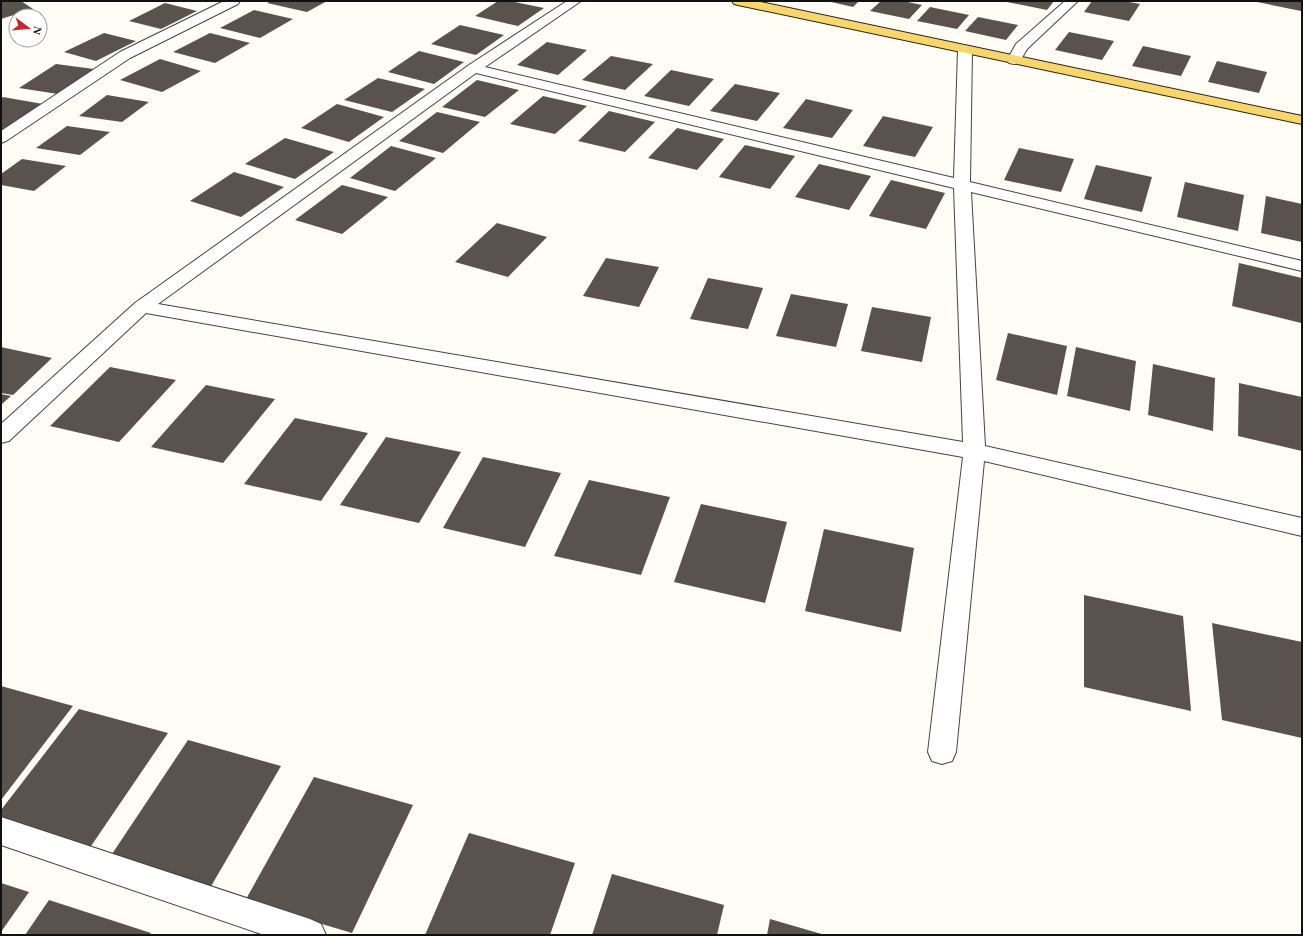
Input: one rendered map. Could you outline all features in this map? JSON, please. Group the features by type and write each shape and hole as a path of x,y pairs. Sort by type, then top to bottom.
{"main road":[{"path":"738,1 1302,120"}],"street":[{"path":"1,138 125,55 234,1"},
{"path":"1,436 142,307 474,68 575,1"},
{"path":"1014,60 1021,47 1072,1"},
{"path":"942,752 974,451 962,184 965,50"},
{"path":"474,68 1302,266"},
{"path":"142,307 974,451 1302,526"},
{"path":"1,831 310,935"}],"building":[{"path":"1,1 21,1 32,8 8,8 8,17 1,19"},
{"path":"271,1 327,1 307,12 267,3"},
{"path":"498,1 510,1 544,8 518,26 475,16"},
{"path":"827,1 859,1 853,7"},
{"path":"881,1 903,1 922,5 909,19 870,11"},
{"path":"1054,1 1047,10 1007,2"},
{"path":"1092,1 1124,1 1140,4 1129,21 1084,12"},
{"path":"1252,1 1302,1 1302,9 1301,11"},
{"path":"165,3 197,11 161,29 129,21"},
{"path":"930,7 969,15 957,29 917,21"},
{"path":"254,10 293,19 260,38 220,28"},
{"path":"978,17 1018,25 1006,40 965,31"},
{"path":"460,25 504,35 476,55 431,44"},
{"path":"1069,32 1114,41 1102,60 1055,50"},
{"path":"104,33 136,41 96,61 64,52"},
{"path":"210,33 250,43 215,63 173,52"},
{"path":"547,42 587,50 558,75 517,65"},
{"path":"1143,46 1191,56 1181,76 1132,66"},
{"path":"419,51 464,62 434,84 388,72"},
{"path":"611,56 653,64 625,90 582,80"},
{"path":"160,59 201,71 162,92 120,80"},
{"path":"1217,61 1267,72 1259,93 1208,82"},
{"path":"56,64 94,69 58,94 19,88"},
{"path":"671,70 714,79 689,106 644,96"},
{"path":"378,78 425,89 392,112 344,100"},
{"path":"477,80 519,90 485,117 442,107"},
{"path":"735,84 780,93 757,121 710,111"},
{"path":"107,95 149,102 122,122 79,116"},
{"path":"543,96 587,106 555,134 510,124"},
{"path":"3,97 43,104 1,131 1,99"},
{"path":"806,99 853,110 832,138 783,128"},
{"path":"337,104 384,117 349,142 301,128"},
{"path":"609,111 655,122 625,152 578,141"},
{"path":"437,112 480,122 443,153 399,141"},
{"path":"883,116 933,127 915,157 863,146"},
{"path":"67,126 110,132 80,155 36,148"},
{"path":"677,128 724,139 697,170 648,158"},
{"path":"285,138 334,152 295,179 245,164"},
{"path":"745,145 795,156 770,189 719,177"},
{"path":"391,146 436,158 395,191 350,178"},
{"path":"1019,148 1074,159 1061,192 1004,180"},
{"path":"22,159 66,166 34,191 1,185 1,174"},
{"path":"819,164 871,176 849,210 795,197"},
{"path":"1096,165 1152,177 1142,212 1084,199"},
{"path":"234,172 284,187 241,217 190,201"},
{"path":"891,180 945,193 926,229 869,216"},
{"path":"1185,182 1244,195 1238,231 1177,217"},
{"path":"342,185 388,197 342,234 295,220"},
{"path":"1266,196 1302,204 1302,242 1261,233"},
{"path":"497,223 547,237 508,277 455,262"},
{"path":"606,258 659,267 639,307 583,296"},
{"path":"1239,263 1302,278 1301,323 1232,306"},
{"path":"708,278 763,288 748,329 690,319"},
{"path":"791,294 848,304 836,347 776,336"},
{"path":"872,307 931,317 922,362 861,351"},
{"path":"1008,333 1067,346 1057,395 996,380"},
{"path":"1,347 52,358 13,395 1,393"},
{"path":"1076,347 1136,361 1130,411 1067,396"},
{"path":"1153,364 1215,378 1213,431 1148,415"},
{"path":"110,367 176,380 119,442 50,426"},
{"path":"1239,383 1302,397 1302,451 1238,436"},
{"path":"206,385 275,399 223,463 151,447"},
{"path":"1,394 11,396 1,405"},
{"path":"295,418 368,433 321,501 244,484"},
{"path":"386,437 461,452 419,523 340,505"},
{"path":"483,457 561,473 525,547 443,528"},
{"path":"589,480 670,497 641,575 554,556"},
{"path":"701,504 787,522 765,603 674,582"},
{"path":"824,529 914,548 901,632 805,611"},
{"path":"1084,595 1183,616 1191,711 1084,687"},
{"path":"1212,623 1302,642 1302,738 1222,720"},
{"path":"1,686 73,706 1,800"},
{"path":"79,709 168,733 89,849 1,821 1,810"},
{"path":"188,740 281,766 210,888 110,857"},
{"path":"314,777 413,805 352,933 245,901"},
{"path":"469,833 575,863 550,935 425,935"},
{"path":"612,874 724,905 717,935 592,935"},
{"path":"1,883 29,892 1,932"},
{"path":"49,900 151,933 149,935 25,935"},
{"path":"770,919 825,935 767,935"}]}
